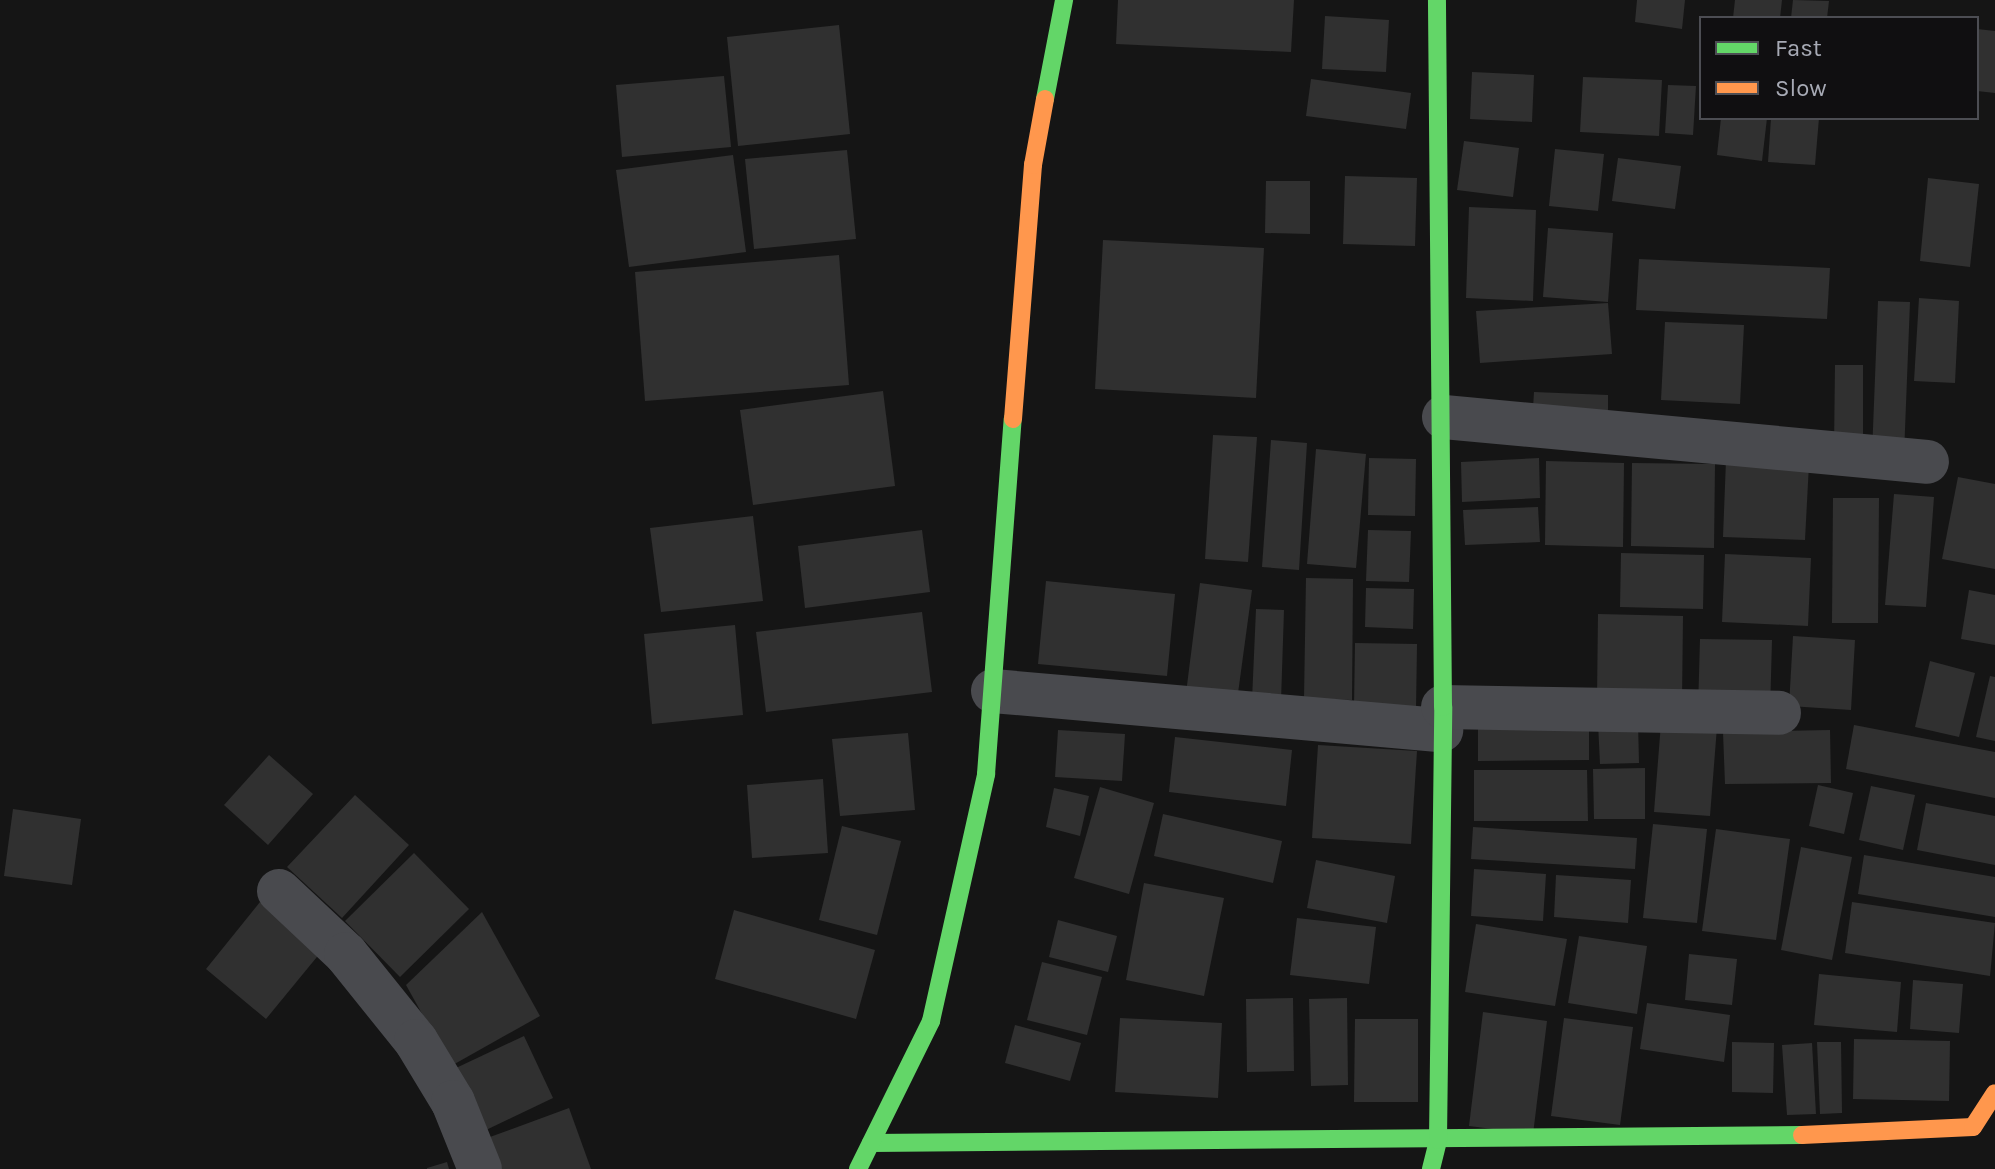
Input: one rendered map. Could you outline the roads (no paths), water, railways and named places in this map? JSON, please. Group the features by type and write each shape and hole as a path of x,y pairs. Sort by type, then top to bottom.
{"street":[{"path":"858,1169 931,1021 986,774 1033,165 1064,0"},
{"path":"1431,1169 1438,1140 1444,417 1437,0"},
{"path":"1444,417 1927,462"},
{"path":"993,691 1442,719 1779,713"},
{"path":"279,891 346,954 416,1041 453,1102 480,1169"},
{"path":"871,1143 1901,1134 1973,1127 1995,1093"}]}
